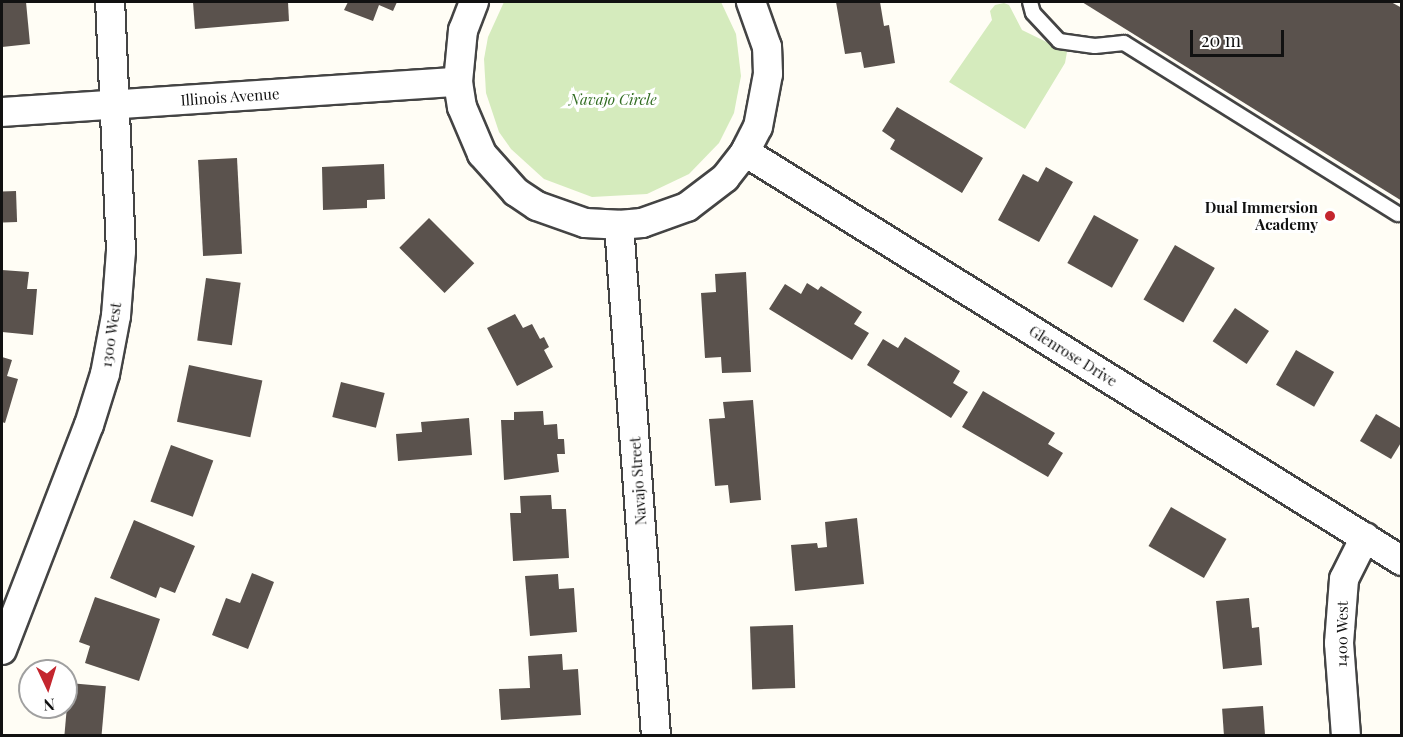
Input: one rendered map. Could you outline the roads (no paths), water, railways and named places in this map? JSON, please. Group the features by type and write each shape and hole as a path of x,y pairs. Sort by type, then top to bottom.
{"street":[{"name":"1300 West","path":"2,650 105,374 116,316 121,251 117,104 110,2"},
{"path":"474,2 463,30 458,82 462,107 482,154 516,192 560,216 619,225 665,217 687,207 725,178 745,152 758,128 768,74 767,47 751,2"},
{"name":"Illinois Avenue","path":"2,112 458,82"},
{"name":"Glenrose Drive","path":"745,152 1401,561"},
{"name":"Navajo Street","path":"619,225 656,735"},
{"name":"1400 West","path":"1346,735 1339,643 1344,579 1365,537"}],"lane":[{"path":"1030,2 1033,13 1059,41 1095,46 1124,43 1398,214"}],"place":[{"name":"Dual Immersion Academy","path":"1330,216"}],"park label":[{"name":"Navajo Circle","path":"613,100"}]}
